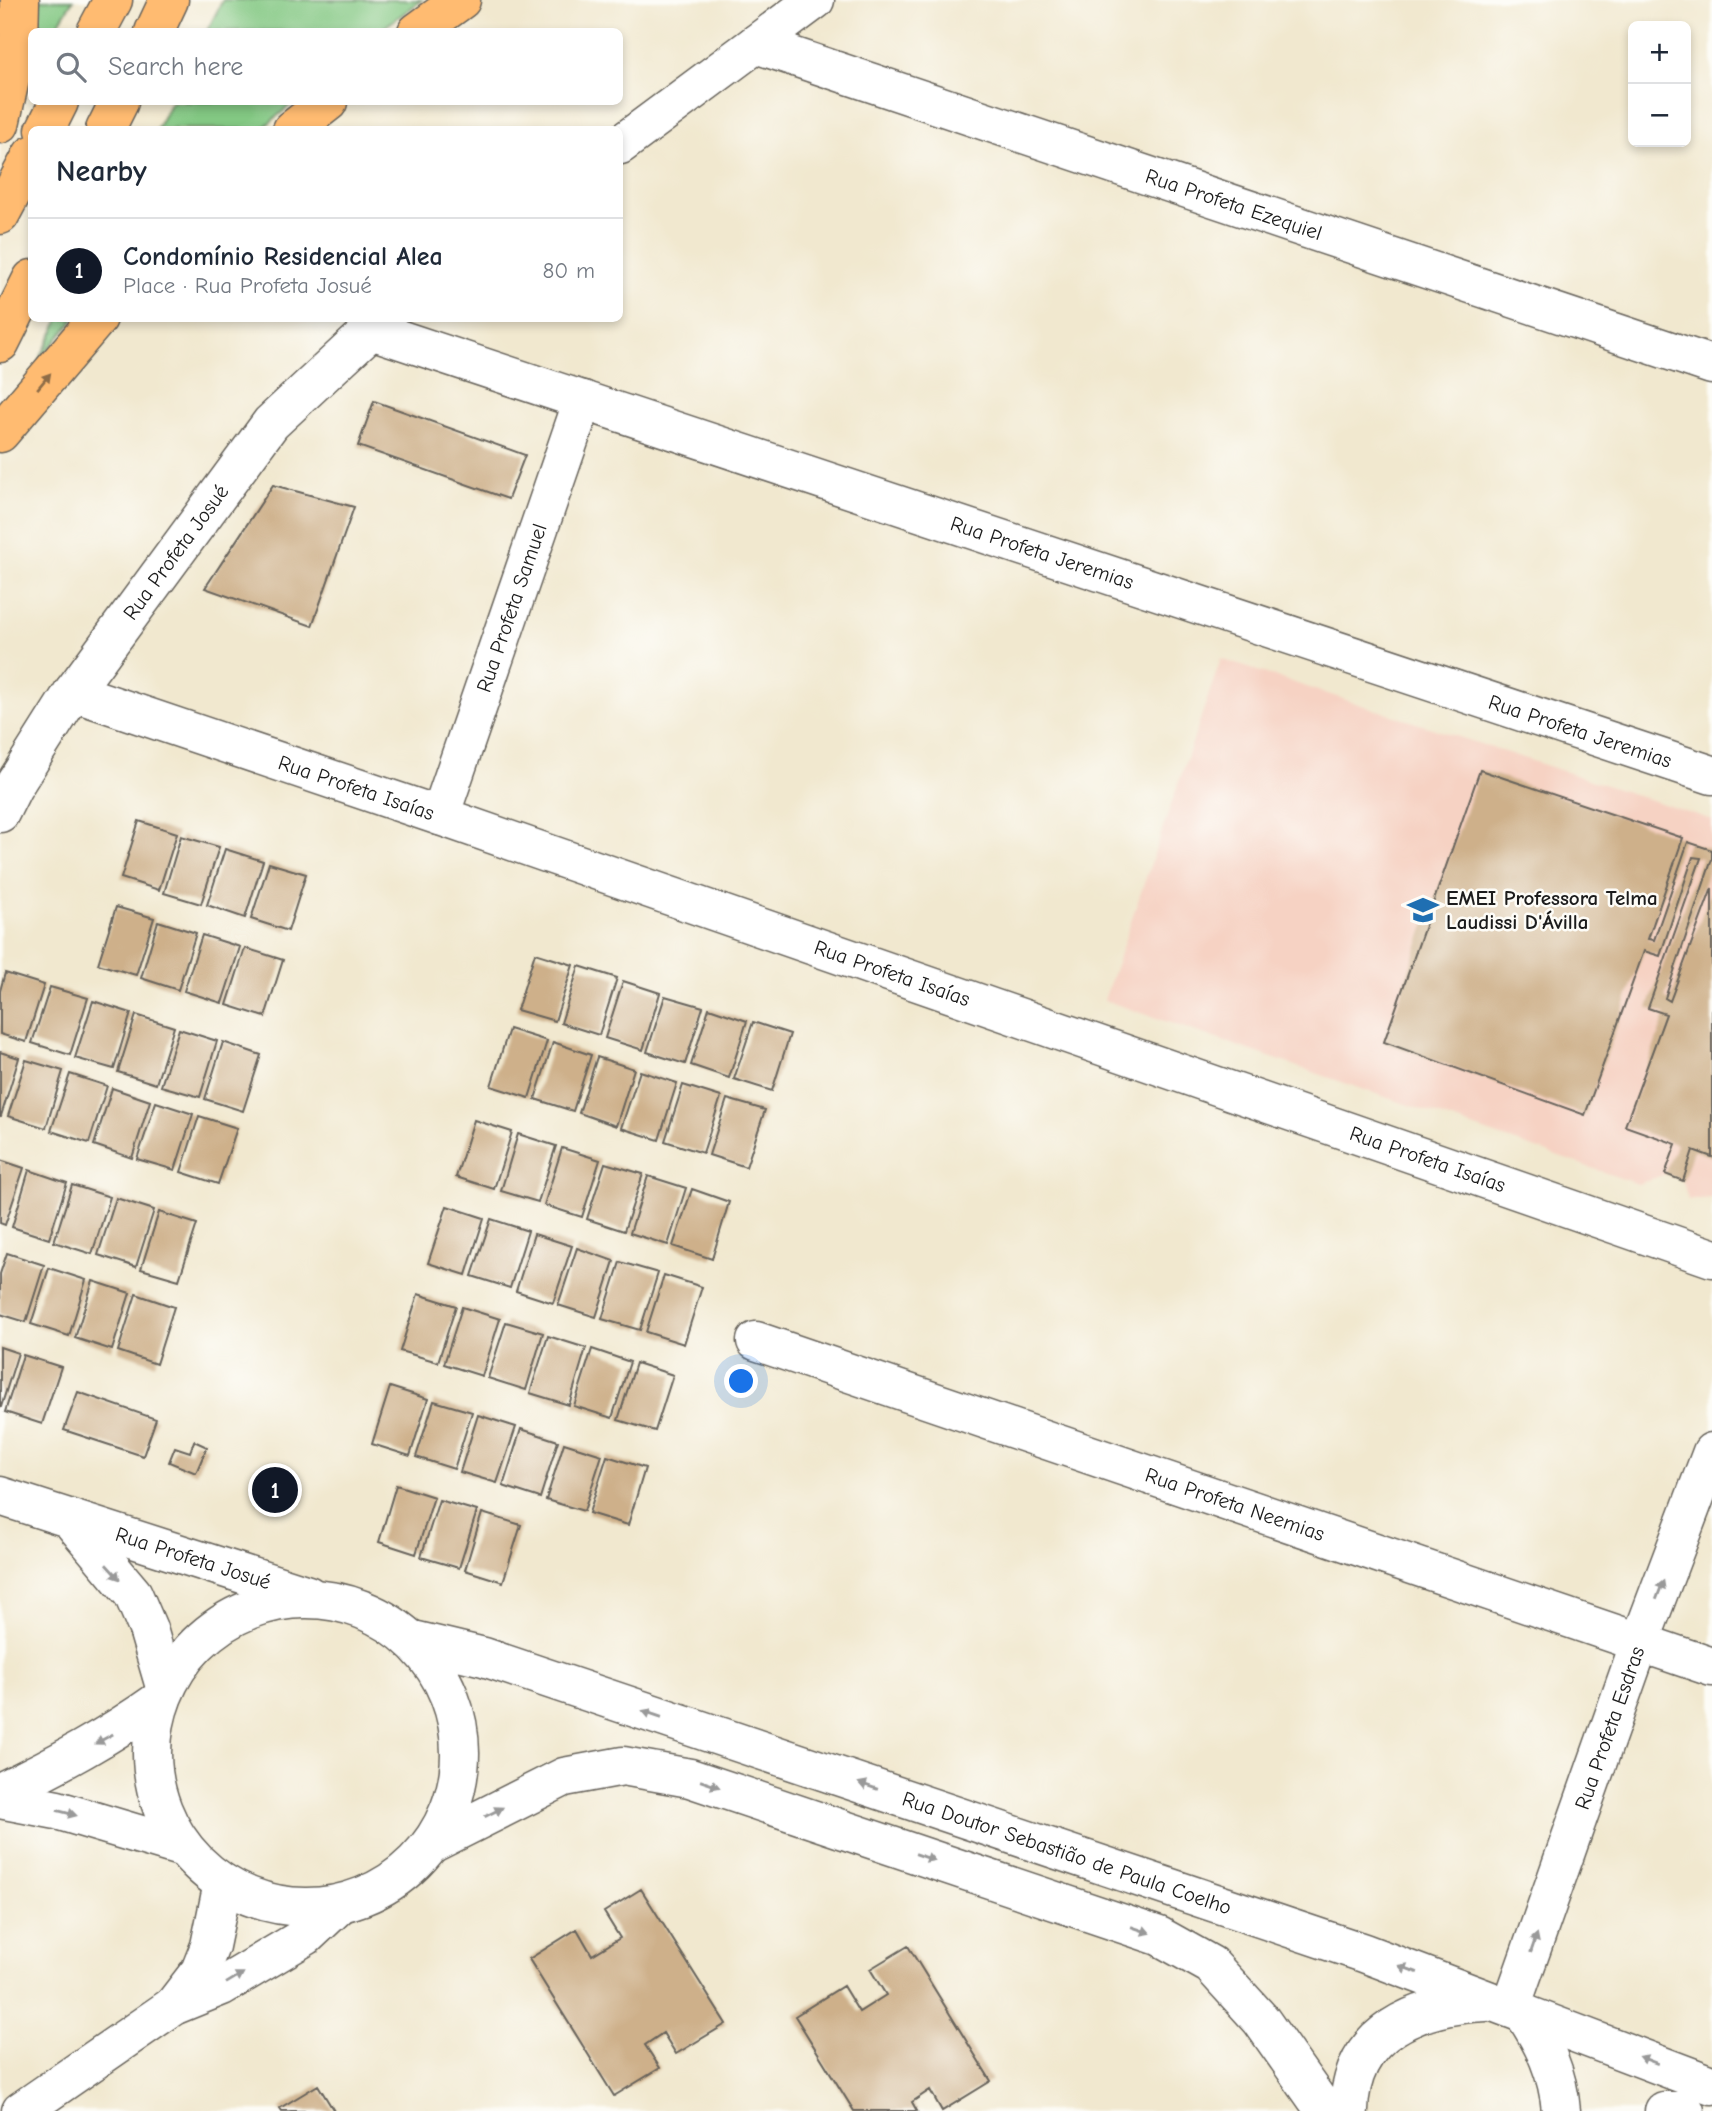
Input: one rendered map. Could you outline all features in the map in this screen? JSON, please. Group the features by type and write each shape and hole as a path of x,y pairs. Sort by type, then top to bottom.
{"highway":[{"path":"0,124 19,39 20,0"},
{"path":"98,28 113,0"},
{"path":"156,28 169,0"},
{"path":"422,28 461,0"},
{"path":"47,126 58,105"},
{"path":"107,126 118,105"},
{"path":"297,126 324,105"},
{"path":"0,215 28,162"},
{"path":"0,343 28,287"},
{"path":"0,433 95,322"}],"street":[{"path":"623,143 816,0"},
{"name":"Rua Profeta Ezequiel","path":"756,44 1712,365"},
{"name":"Rua Profeta Jeremias","path":"378,324 583,400 1712,775"},
{"name":"Rua Profeta Josué","path":"0,813 13,787 73,692 271,423 378,324"},
{"name":"Rua Profeta Samuel","path":"440,816 583,400"},
{"name":"Rua Profeta Isaías","path":"73,692 440,816 1712,1258"},
{"name":"Rua Profeta Neemias","path":"756,1341 1712,1667"},
{"name":"Rua Profeta Esdras","path":"1509,2007 1640,1642 1712,1452"},
{"name":"Rua Profeta Josué","path":"0,1496 70,1519 197,1551 318,1598"},
{"name":"Rua Profeta Josué","path":"70,1519 133,1594 148,1629 162,1694"},
{"path":"318,1598 369,1611 393,1624 413,1640 441,1675 458,1716 462,1760 453,1803 433,1843 408,1870 376,1891 340,1904 300,1907 259,1900 223,1883 208,1873 184,1848 164,1815 152,1778 151,1738 162,1694 185,1656 212,1630 244,1611 280,1600 318,1598"},
{"name":"Rua Doutor Sebastião de Paula Coelho","path":"413,1640 484,1657 1364,1953 1712,2085"},
{"path":"0,1792 114,1733 162,1694"},
{"path":"433,1843 564,1777 623,1766 690,1778 1159,1936 1211,1965 1261,2020 1325,2111"},
{"path":"0,1798 57,1810 184,1848"},
{"path":"173,2006 200,1971 210,1946 223,1883"},
{"path":"21,2111 173,2006 222,1986 306,1936 340,1904"},
{"path":"1349,2111 1349,2093 1360,2064 1379,2037 1406,2018 1436,2008 1467,2003 1509,2007 1539,2036 1560,2089 1561,2111"},
{"path":"1664,2111 1685,2111"}],"shaded area":[{"name":"EMEI Professora Telma Laudissi D'Ávilla","path":"1221,659 1712,820 1712,1198 1688,1200 1683,1181 1665,1174 1638,1184 1104,1000"}],"green space":[{"path":"38,0 73,0 56,28 36,28"},
{"path":"223,0 422,0 383,28 209,28"},
{"path":"169,105 290,105 266,126 159,126"},
{"path":"58,322 72,322 39,360"}],"building":[{"path":"374,401 525,455 508,499 358,446"},
{"path":"273,485 354,507 312,626 205,588"},
{"path":"1480,770 1683,838 1648,939 1654,940 1688,842 1712,850 1712,859 1665,998 1670,1001 1712,888 1712,1157 1693,1150 1683,1181 1665,1174 1676,1144 1625,1126 1666,1014 1648,1008 1701,858 1693,857 1660,956 1644,951 1585,1115 1384,1042"},
{"path":"139,821 177,833 159,890 121,878"},
{"path":"181,836 219,847 201,904 164,893"},
{"path":"225,849 263,861 245,918 207,905"},
{"path":"269,863 306,874 288,931 251,919"},
{"path":"116,907 154,918 136,975 98,964"},
{"path":"158,921 196,933 178,990 141,978"},
{"path":"202,935 240,947 222,1003 184,991"},
{"path":"245,948 283,960 265,1017 227,1005"},
{"path":"535,953 573,965 555,1021 517,1010"},
{"path":"579,966 617,978 599,1035 561,1023"},
{"path":"5,973 44,985 26,1042 0,1034 0,991"},
{"path":"623,981 660,993 643,1050 605,1038"},
{"path":"50,987 88,998 70,1055 32,1043"},
{"path":"665,996 703,1007 685,1064 647,1052"},
{"path":"93,1001 131,1013 114,1069 75,1058"},
{"path":"709,1008 747,1021 729,1078 691,1065"},
{"path":"136,1015 174,1027 156,1084 118,1072"},
{"path":"753,1022 790,1034 772,1091 734,1079"},
{"path":"179,1029 217,1041 200,1097 161,1086"},
{"path":"509,1029 547,1041 529,1098 491,1086"},
{"path":"223,1042 261,1055 243,1111 205,1099"},
{"path":"553,1042 591,1055 573,1111 535,1099"},
{"path":"0,1052 19,1058 1,1116 0,1116"},
{"path":"597,1057 634,1069 616,1126 579,1113"},
{"path":"26,1060 63,1071 46,1128 8,1116"},
{"path":"640,1071 677,1083 659,1140 621,1128"},
{"path":"70,1074 107,1086 89,1143 51,1131"},
{"path":"683,1085 721,1097 703,1153 665,1141"},
{"path":"112,1088 150,1101 132,1158 94,1145"},
{"path":"727,1099 765,1110 746,1167 709,1155"},
{"path":"156,1102 193,1114 175,1170 137,1159"},
{"path":"199,1116 237,1128 218,1184 181,1172"},
{"path":"474,1120 512,1132 494,1189 456,1177"},
{"path":"518,1134 556,1146 538,1202 501,1191"},
{"path":"562,1148 600,1160 582,1217 544,1205"},
{"path":"0,1160 24,1168 5,1225 0,1223"},
{"path":"605,1163 643,1174 624,1231 587,1219"},
{"path":"29,1170 67,1183 49,1239 12,1227"},
{"path":"648,1176 686,1188 668,1245 630,1233"},
{"path":"72,1185 110,1197 92,1254 54,1242"},
{"path":"692,1189 729,1202 712,1259 673,1246"},
{"path":"116,1198 154,1210 136,1267 98,1255"},
{"path":"447,1206 484,1218 466,1275 428,1263"},
{"path":"159,1212 197,1224 179,1280 141,1269"},
{"path":"491,1219 528,1231 510,1288 472,1276"},
{"path":"534,1234 572,1246 553,1303 516,1291"},
{"path":"577,1248 614,1261 596,1317 558,1305"},
{"path":"7,1253 44,1265 26,1322 0,1314 0,1274"},
{"path":"620,1262 658,1273 640,1330 602,1319"},
{"path":"49,1268 86,1280 69,1336 31,1324"},
{"path":"664,1275 702,1287 684,1344 646,1332"},
{"path":"93,1281 130,1293 112,1350 75,1338"},
{"path":"136,1294 174,1307 156,1364 118,1351"},
{"path":"418,1294 456,1306 438,1362 400,1351"},
{"path":"462,1307 500,1319 482,1376 444,1364"},
{"path":"506,1322 543,1333 526,1390 488,1378"},
{"path":"548,1336 586,1348 569,1405 530,1393"},
{"path":"0,1347 18,1353 1,1407 0,1407"},
{"path":"592,1349 630,1362 612,1418 574,1406"},
{"path":"23,1355 61,1367 42,1424 5,1412"},
{"path":"636,1363 673,1375 655,1431 618,1420"},
{"path":"390,1387 428,1399 410,1456 372,1444"},
{"path":"78,1392 156,1419 143,1456 64,1430"},
{"path":"434,1401 472,1412 454,1469 416,1457"},
{"path":"478,1415 516,1427 497,1483 460,1472"},
{"path":"521,1429 558,1441 540,1498 503,1486"},
{"path":"194,1441 207,1447 196,1473 169,1462 175,1447 190,1452"},
{"path":"564,1443 602,1455 584,1511 546,1500"},
{"path":"607,1456 645,1468 628,1525 589,1513"},
{"path":"268,1470 293,1479 282,1509 257,1501"},
{"path":"396,1485 434,1497 416,1554 379,1542"},
{"path":"439,1500 477,1511 459,1568 421,1557"},
{"path":"482,1513 521,1525 503,1582 465,1570"},
{"path":"641,1889 726,2024 676,2054 663,2033 645,2045 660,2068 614,2096 529,1959 577,1929 592,1955 620,1938 604,1912"},
{"path":"908,1946 991,2081 942,2111 930,2090 912,2102 917,2111 854,2111 795,2016 843,1986 859,2012 886,1995 870,1969"},
{"path":"318,2085 334,2111 282,2111 280,2108"}],"place":[{"name":"EMEI Professora Telma Laudissi D'Ávilla","path":"1423,910"},
{"name":"Condomínio Residencial Alea","path":"275,1490"}]}
